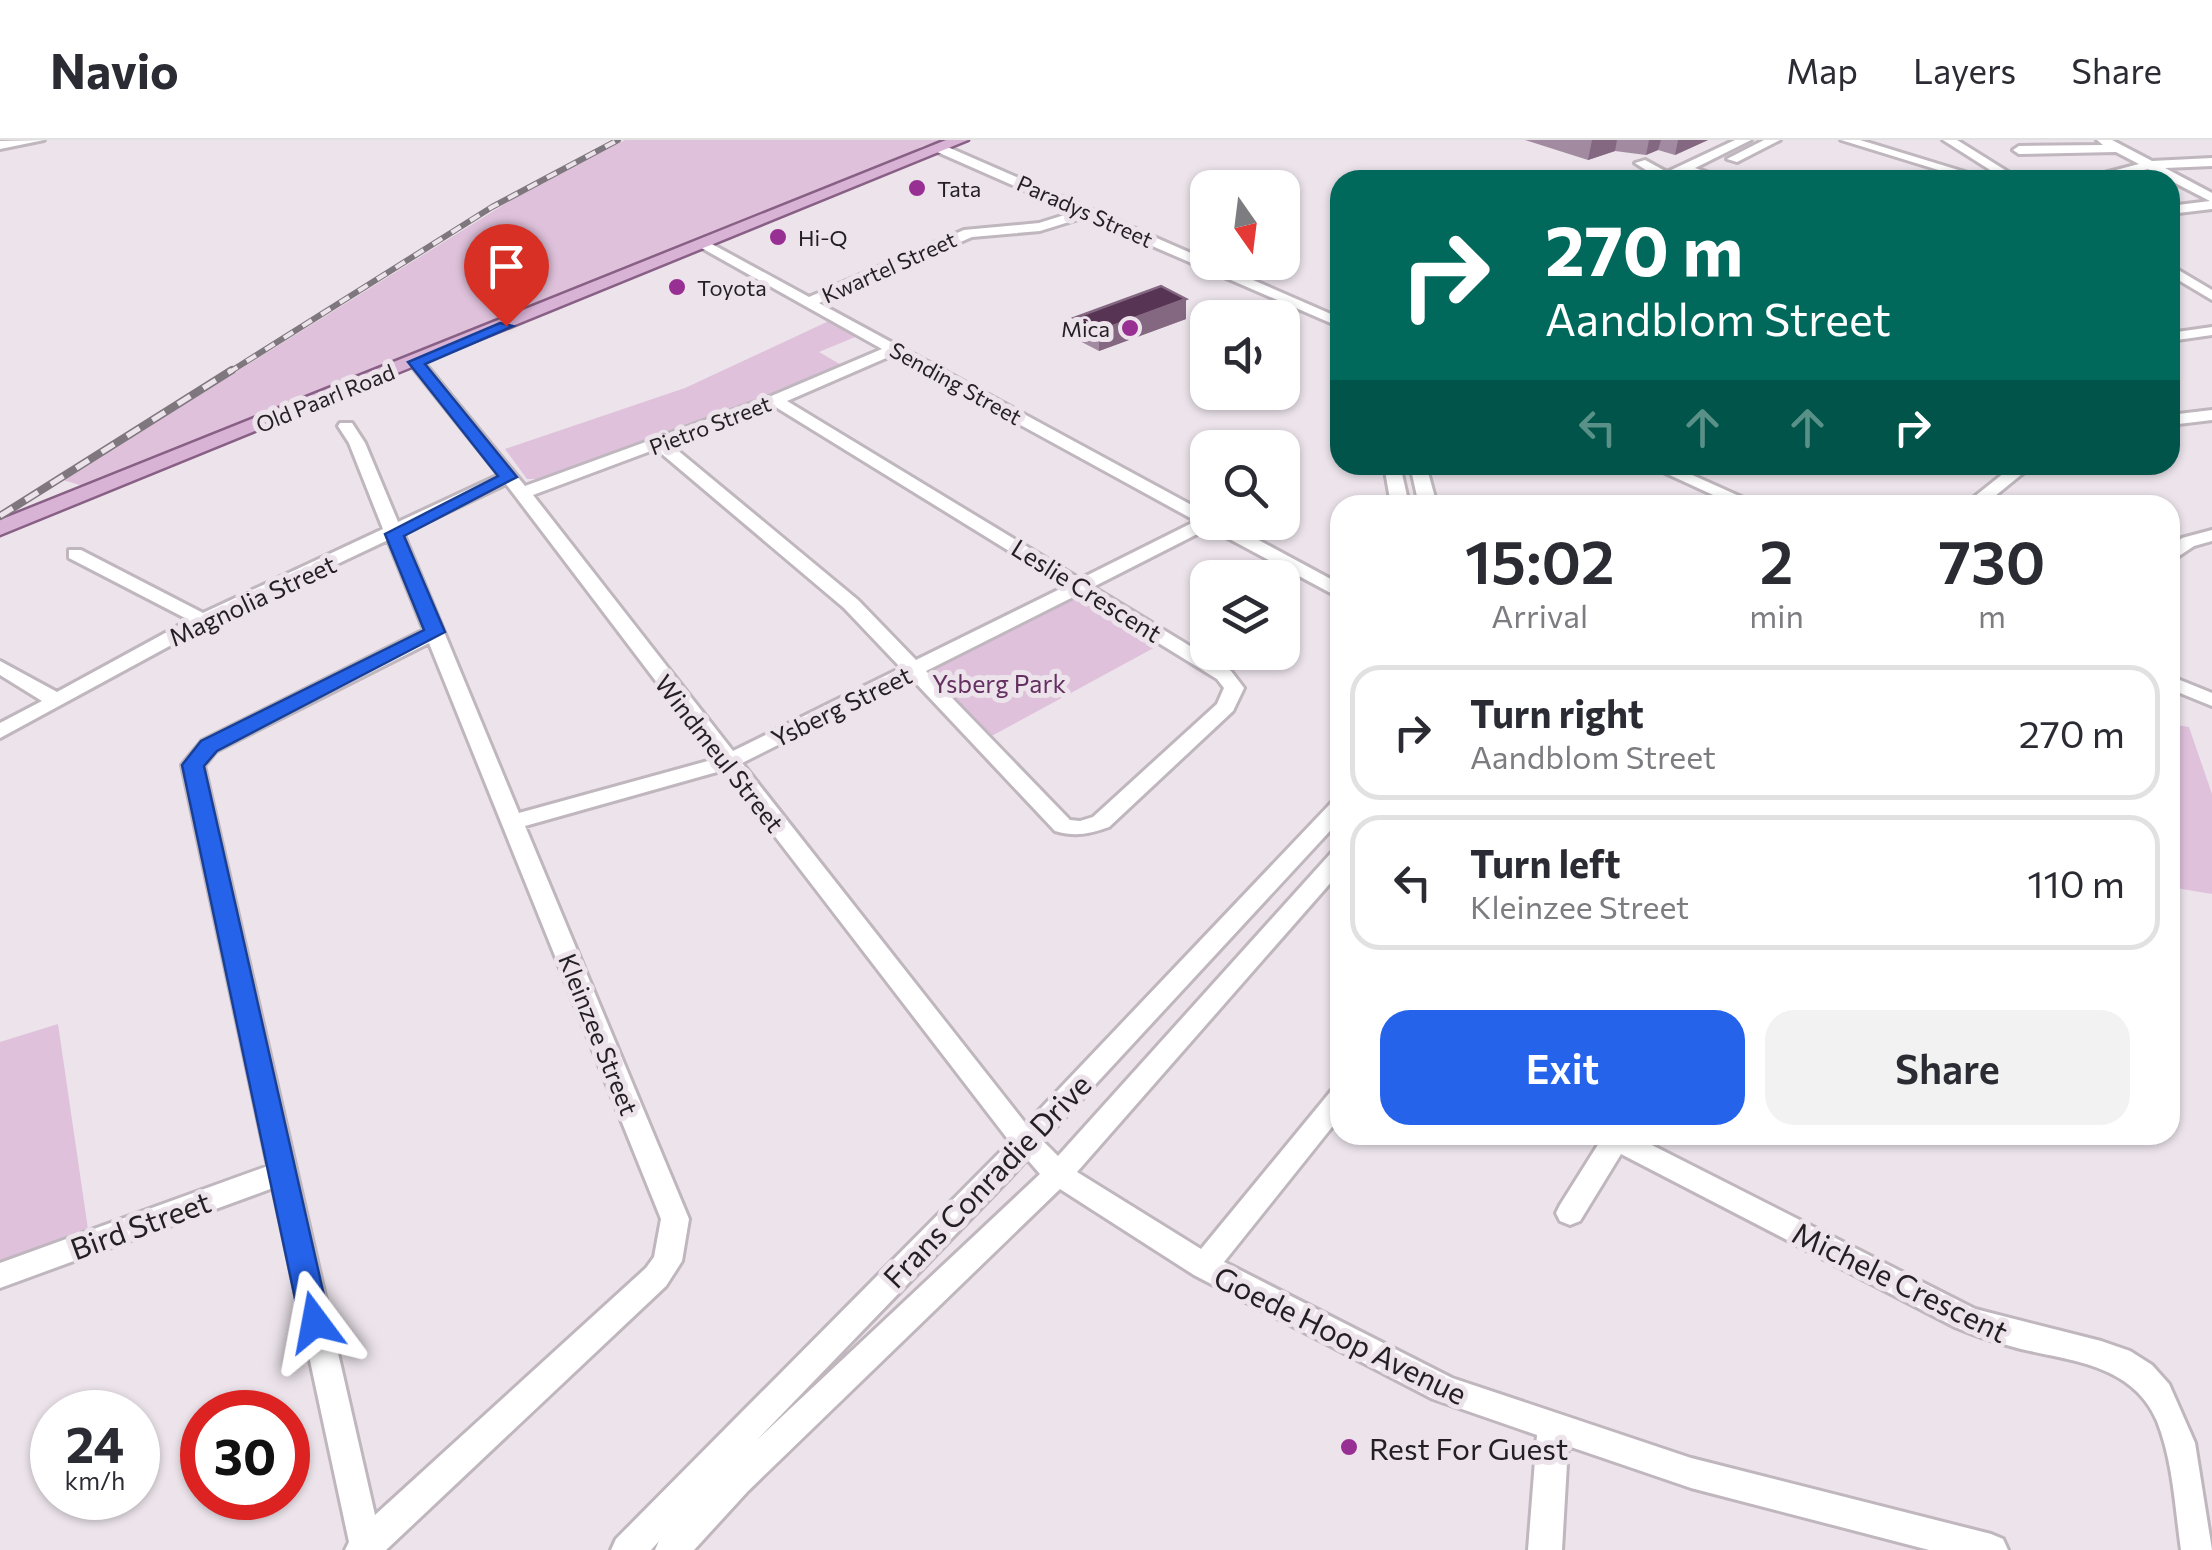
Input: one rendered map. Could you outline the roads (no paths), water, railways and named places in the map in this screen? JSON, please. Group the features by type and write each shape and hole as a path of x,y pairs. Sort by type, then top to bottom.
{"main road":[{"name":"Old Paarl Road","path":"0,528 949,147 978,140"}],"street":[{"path":"0,145 38,140"},
{"path":"1698,170 1746,140"},
{"path":"1702,170 1774,140"},
{"path":"1847,140 1951,170"},
{"path":"1948,140 1999,170"},
{"path":"1968,140 2016,170"},
{"path":"2103,140 2160,170"},
{"name":"Paradys Street","path":"949,147 1330,319"},
{"path":"2019,150 2118,148"},
{"path":"2128,170 2212,162"},
{"path":"1641,163 1651,170"},
{"path":"2180,181 2212,201"},
{"path":"2180,208 2212,201"},
{"name":"Kwartel Street","path":"809,302 969,233 1040,227 1086,212"},
{"name":"Sending Street","path":"705,246 1190,512"},
{"path":"2180,276 2212,300"},
{"path":"2180,283 2212,300"},
{"path":"2180,336 2212,332"},
{"name":"Pietro Street","path":"522,493 774,400 895,349"},
{"name":"Windmeul Street","path":"416,362 522,493 1024,1143 1058,1174"},
{"name":"Leslie Crescent","path":"660,444 851,604 1054,821 1072,829 1091,827 1226,707 1234,688 1224,676 774,400"},
{"path":"2180,420 2208,419"},
{"name":"Kleinzee Street","path":"346,426 435,632 675,1220 668,1261 640,1294 364,1548"},
{"path":"1680,475 1726,495"},
{"path":"1986,495 2012,475"},
{"name":"Magnolia Street","path":"0,732 203,620 394,534 508,477"},
{"name":"Ysberg Street","path":"512,822 728,762 1190,532"},
{"path":"2180,549 2212,535"},
{"name":"Sending Street","path":"1243,540 1330,587"},
{"path":"75,554 203,620"},
{"path":"364,1548 193,765 209,746 435,632"},
{"path":"0,667 55,700"},
{"path":"2180,686 2212,700"},
{"name":"Frans Conradie Drive","path":"628,1550 1024,1143 1330,819"},
{"name":"Frans Conradie Drive","path":"672,1550 737,1480 1058,1174 1330,868"},
{"path":"1204,1266 1330,1110"},
{"path":"1570,1213 1608,1145"},
{"name":"Michele Crescent","path":"1628,1145 1965,1318 2016,1337 2117,1360 2138,1372 2165,1402 2175,1428 2198,1550"},
{"name":"Bird Street","path":"0,1276 280,1173"},
{"name":"Goede Hoop Avenue","path":"1058,1174 1204,1266 1444,1390 1553,1430 1691,1473 1991,1550"},
{"path":"1545,1550 1553,1430"}],"railway":[{"path":"228,373 492,207 618,140"},
{"path":"0,516 232,370"}],"place":[{"name":"Tata","path":"917,188"},
{"name":"Hi-Q","path":"778,237"},
{"name":"Toyota","path":"677,287"},
{"name":"Mica","path":"1130,328"},
{"name":"Rest For Guest","path":"1349,1447"}],"park label":[{"name":"Ysberg Park","path":"999,683"}]}
